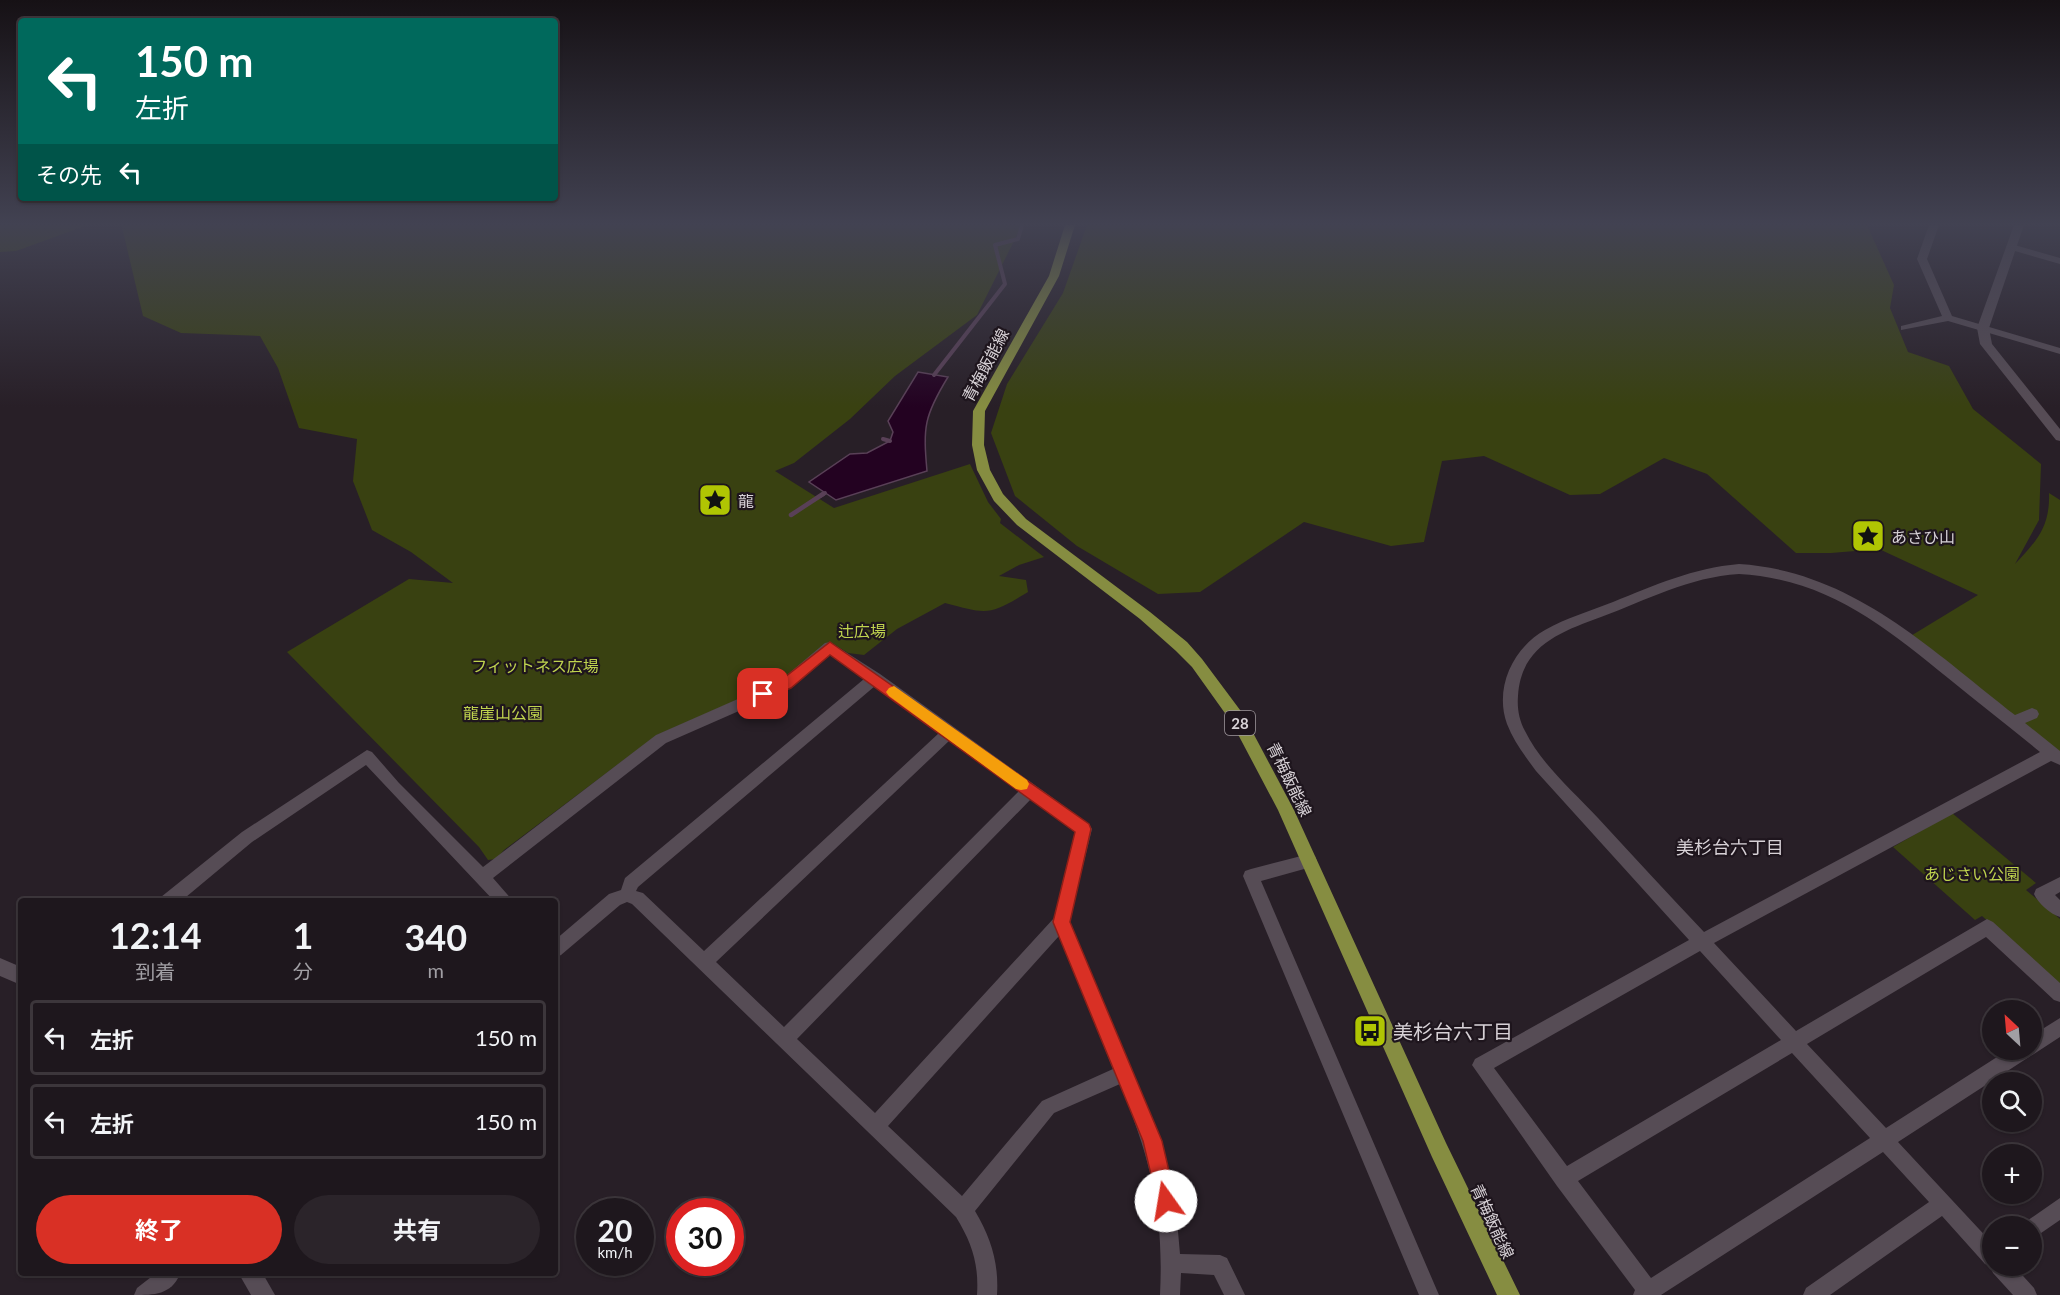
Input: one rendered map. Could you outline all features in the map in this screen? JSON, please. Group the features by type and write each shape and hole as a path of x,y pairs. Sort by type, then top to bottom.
{"main road":[{"name":"青梅飯能線","path":"1049,285 979,411 977,429 986,477 1007,509 1025,525 1162,630 1191,657 1213,683 1257,751 1509,1295"}],"street":[{"path":"1934,285 1948,318"},
{"path":"1998,285 1983,328 1986,344 2060,437"},
{"path":"1905,328 1948,318 2060,351"},
{"path":"1982,1246 1884,1140 1793,1042 1701,942 1541,767 1513,720 1515,673 1529,649 1550,634 1683,577 1714,569 1786,575 1827,589 1866,609 2056,756 1701,942 1481,1065 1646,1293 1884,1140 2008,1060"},
{"path":"482,877 661,739 786,684 830,647 1084,829 1061,922 875,1127"},
{"path":"627,895 631,883 874,678"},
{"path":"2014,722 2032,714"},
{"path":"703,963 949,732"},
{"path":"172,898 247,837 367,756 394,787 503,898"},
{"path":"784,1040 1030,790"},
{"path":"1309,861 1251,876 1429,1295"},
{"path":"2060,884 2042,894 2060,910"},
{"path":"558,947 615,899 627,895 637,898 963,1210 981,1239 989,1276 987,1295"},
{"path":"1061,922 1152,1141 1166,1201 1172,1263 1170,1295"},
{"path":"1564,1179 1987,927 2060,994"},
{"path":"0,967 18,975"},
{"path":"2042,1039 2060,1027"},
{"path":"963,1210 1048,1107 1124,1073"},
{"path":"1813,1295 1943,1204"},
{"path":"2042,1222 2060,1209"},
{"path":"1172,1263 1220,1265 1235,1295"},
{"path":"144,1295 168,1276"},
{"path":"251,1276 264,1295"},
{"path":"2009,1276 2027,1295"}],"green space":[{"path":"136,285 992,285 977,315 895,376 850,419 794,463 775,471 834,508 970,464 988,502 1001,519 1000,523 1044,557 1019,565 999,576 1026,580 1028,592 997,609 971,610 945,603 897,629 864,655 848,653 830,642 778,682 657,735 504,850 496,859 488,860 479,847 287,652 409,579 453,583 411,552 372,530 353,481 357,439 299,428 278,368 260,336 181,333 143,316"},
{"path":"1066,285 1894,285 1890,308 1908,352 1949,366 1973,409 2041,464 2039,520 2015,564 2036,540 2045,524 2049,493 2060,500 2060,754 1909,637 1978,595 1879,549 1796,553 1707,474 1664,458 1600,494 1570,495 1484,456 1442,461 1424,542 1391,546 1304,522 1200,592 1158,594 1077,546 1015,496 991,433 1007,384"},
{"name":"あじさい公園","path":"1952,813 2036,883 2026,890 2060,919 2060,985 1982,916 1975,920 1893,847"}],"shaded area":[{"path":"918,372 948,377 934,402 927,422 925,443 927,471 836,500 809,482 850,454 867,453 890,441 893,432 888,421"}],"waterway":[{"path":"934,375 1004,285"},
{"path":"883,439 890,441"},
{"path":"820,496 825,493"},
{"path":"791,515 823,494"}],"slow traffic":[{"path":"894,692 1021,784"}],"place":[{"name":"龍","path":"715,500"},
{"name":"あさひ山","path":"1868,536"},
{"name":"美杉台六丁目","path":"1370,1031"}],"district":[{"name":"美杉台六丁目","path":"1730,847"}],"route":[{"path":"763,694 786,684 830,647 1084,829 1061,922 1152,1141 1166,1201"}],"park label":[{"name":"辻広場","path":"862,630"},
{"name":"フィットネス広場","path":"535,665"},
{"name":"龍崖山公園","path":"503,712"}]}
